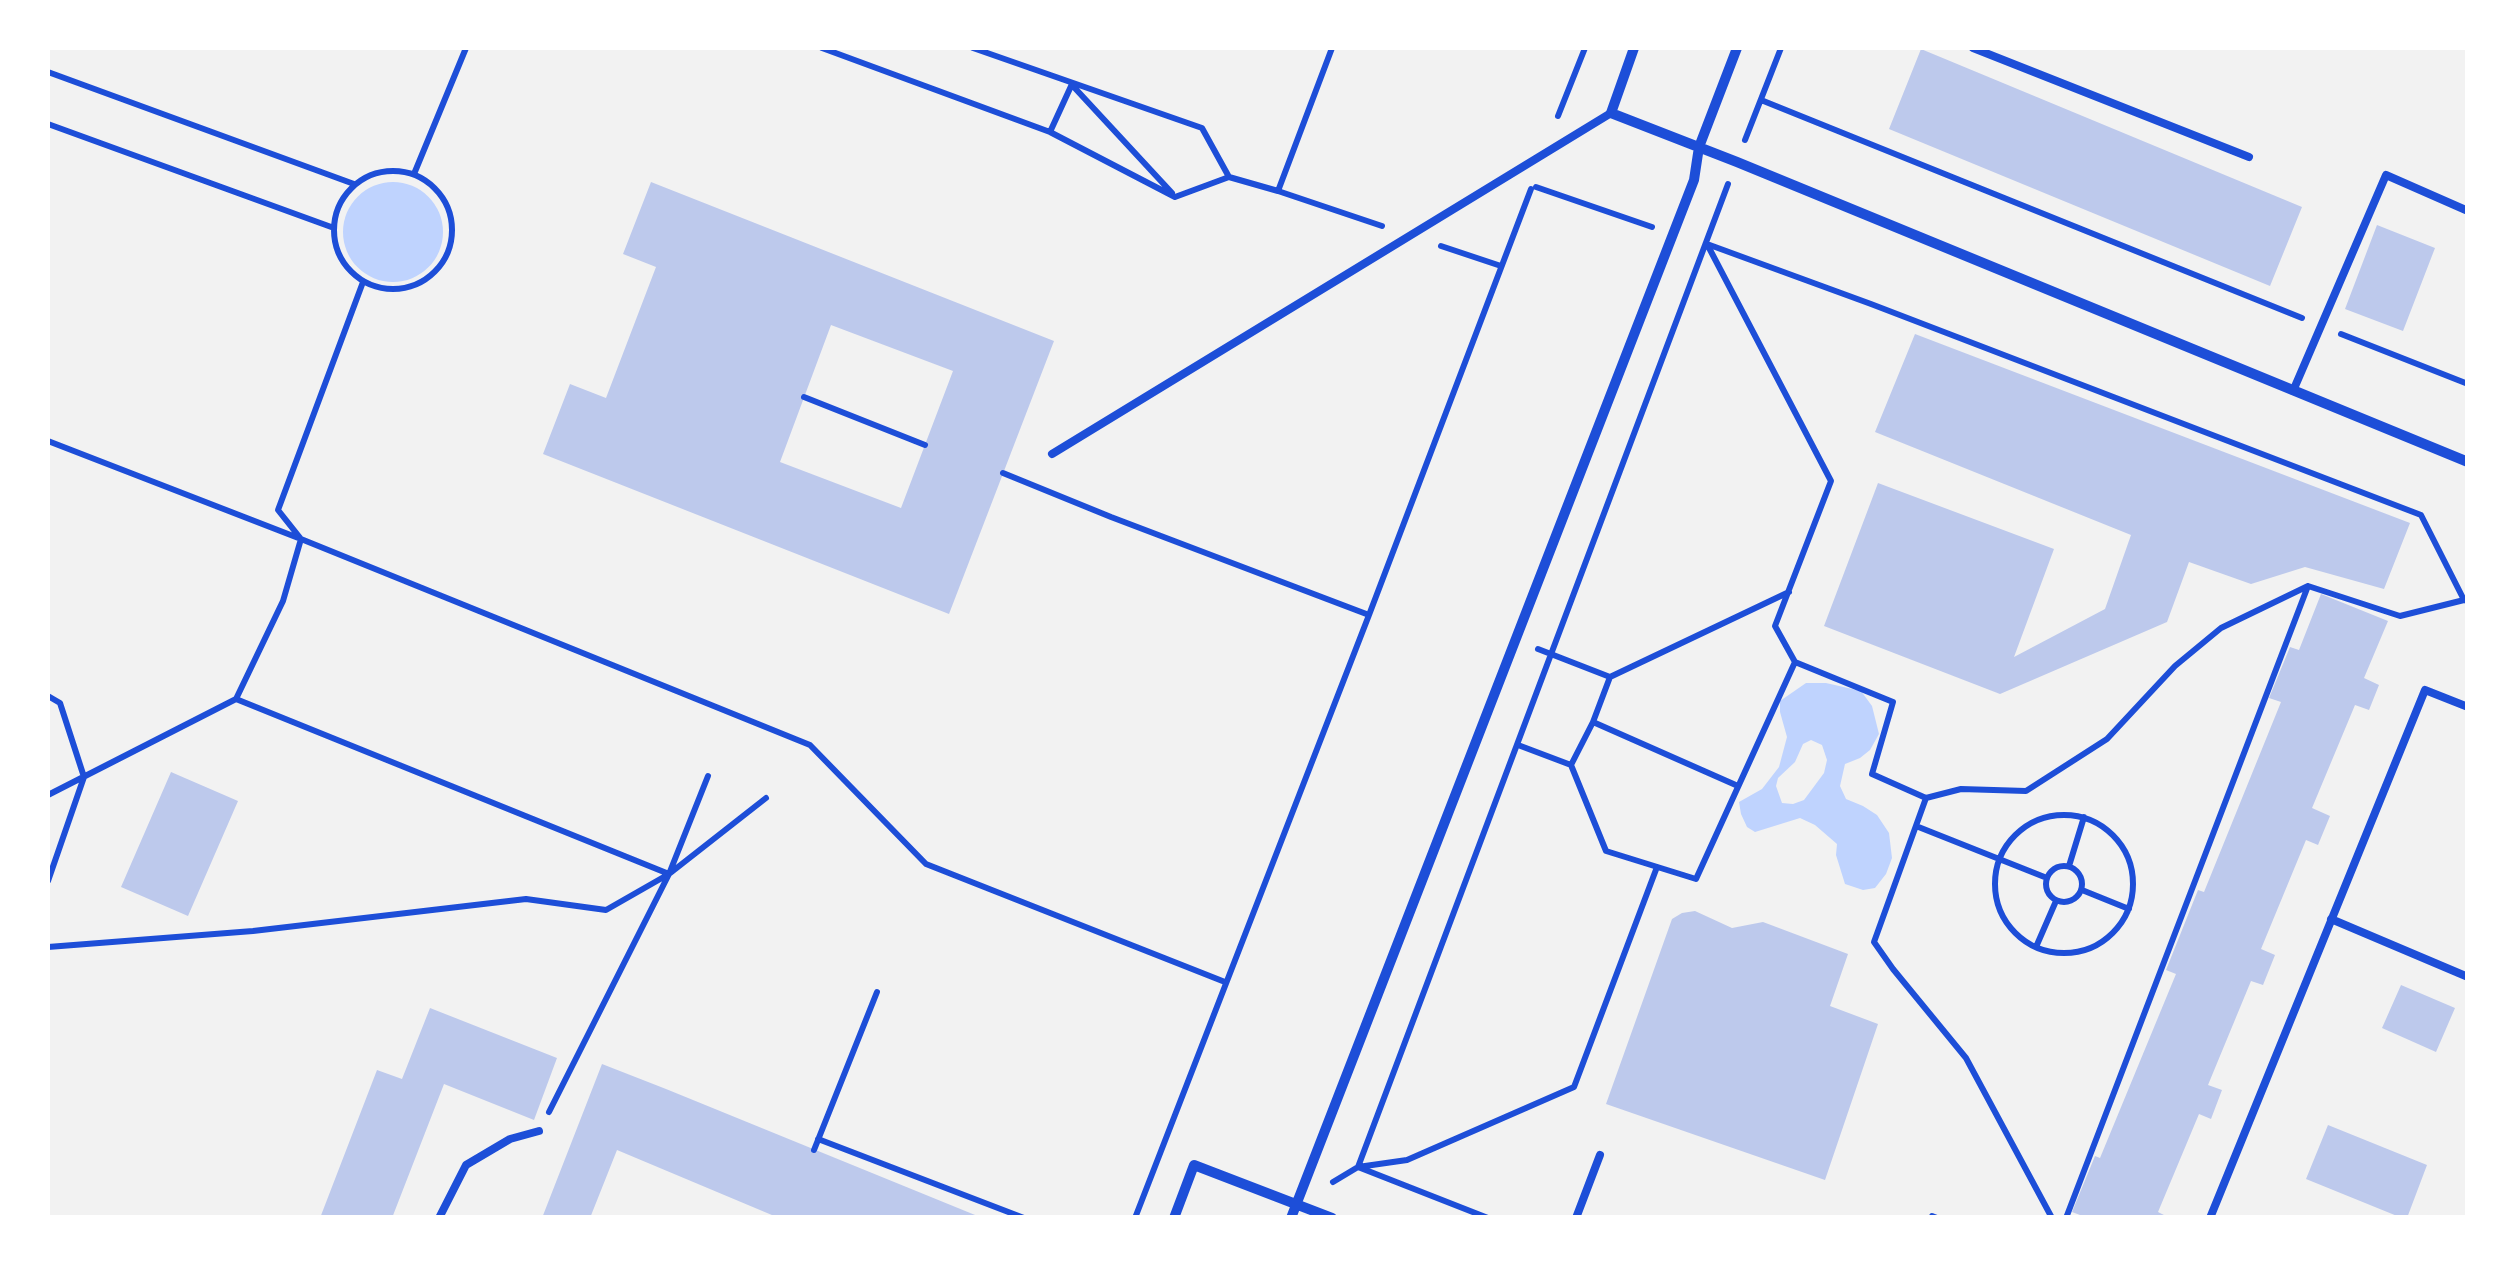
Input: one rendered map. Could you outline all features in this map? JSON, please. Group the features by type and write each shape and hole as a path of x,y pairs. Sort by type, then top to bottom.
{"street":[{"path":"1634,48 1611,113 2468,462"},
{"path":"1291,1218 1674,233 1694,180 1699,147 1736,48"},
{"path":"1174,1218 1194,1165 1332,1218"}],"lane":[{"path":"1972,48 2249,157"},
{"path":"1052,454 1611,113"},
{"path":"2293,391 2386,175 2468,211"},
{"path":"2210,1218 2425,690 2468,706"},
{"path":"2331,919 2468,977"},
{"path":"439,1218 466,1165 510,1139 539,1131"},
{"path":"1576,1218 1600,1155"}],"path":[{"path":"414,174 466,48"},
{"path":"822,48 1050,132 1175,197 1229,177 1501,266"},
{"path":"973,48 1202,128 1229,177"},
{"path":"1278,191 1332,48"},
{"path":"1135,1218 1585,48"},
{"path":"48,72 354,184"},
{"path":"1050,132 1072,84"},
{"path":"1072,84 1175,197"},
{"path":"1761,100 2468,384"},
{"path":"48,124 334,228"},
{"path":"393,170 414,174 441,194 452,218 452,242 445,261 432,276 406,289 385,289 363,282 346,267 336,248 338,208 354,184 373,174 393,170"},
{"path":"1532,186 1707,244 1871,304 2420,516 2466,600 2400,616 2308,586 2221,628 2175,666 2107,739 2026,792 1961,789 1926,798 1872,774 1893,702 1795,662 1776,626 1830,481 1707,244"},
{"path":"1358,1167 1707,244"},
{"path":"301,539 278,510 363,282"},
{"path":"804,397 925,445"},
{"path":"48,442 301,539 810,745 926,864 1226,982"},
{"path":"1003,473 1369,616"},
{"path":"48,795 236,699 283,601 301,539"},
{"path":"2066,1218 2308,586"},
{"path":"1571,765 1610,677 1789,592"},
{"path":"1515,641 1610,677"},
{"path":"1518,745 1571,765 1606,851 1696,879 1795,662"},
{"path":"48,696 60,704 84,777 48,882"},
{"path":"236,699 669,874"},
{"path":"1593,722 1738,786"},
{"path":"539,1131 669,874 708,776"},
{"path":"48,948 253,931 526,899 606,910 669,874 766,798"},
{"path":"1926,798 1874,942 1966,1058 2052,1218"},
{"path":"2057,815 2084,817 2118,840 2128,858 2134,880 2129,909 2117,929 2084,950 2054,952 2036,947 2016,933 2004,918 1996,895 2000,858 2022,828 2040,819 2057,815"},
{"path":"2070,866 2084,817"},
{"path":"1916,826 2047,878"},
{"path":"2070,866 2081,875 2082,890 2070,902 2056,901 2047,890 2047,878 2055,868 2070,866"},
{"path":"1323,1188 1358,1167 1408,1160 1574,1086 1657,867"},
{"path":"2082,890 2129,909"},
{"path":"2036,947 2056,901"},
{"path":"814,1150 877,992"},
{"path":"818,1139 1024,1218"},
{"path":"1358,1167 1488,1218"}],"water":[{"path":"393,182 412,185 429,196 440,213 440,251 429,268 412,279 393,282 374,279 357,268 346,251 343,232 346,213 357,196 374,185"},
{"path":"1806,683 1826,683 1861,691 1872,706 1879,734 1870,750 1845,764 1840,786 1846,799 1877,815 1889,833 1892,858 1875,888 1863,890 1845,884 1836,855 1837,844 1815,825 1800,818 1755,832 1747,827 1739,802 1762,789 1779,767 1787,737 1780,701","holes":["1811,740 1822,745 1827,760 1824,773 1804,800 1782,803 1776,786 1778,778 1795,762 1803,744"]}],"building":[{"path":"1921,49 2302,207 2270,286 1889,129"},
{"path":"651,182 1054,341 949,614 543,454 570,384 606,398 656,267 623,254","holes":["831,325 953,371 901,508 780,462"]},
{"path":"2377,225 2435,248 2403,331 2345,309"},
{"path":"1915,334 2410,523 2384,589 2305,567 2251,584 2189,562 2167,622 2000,694 1824,626 1878,483 2054,549 2014,657 2105,609 2131,535 1875,432"},
{"path":"2321,594 2388,621 2364,678 2379,685 2369,710 2355,705 2312,808 2330,816 2318,845 2306,840 2261,949 2275,955 2263,985 2251,981 2208,1085 2222,1090 2211,1119 2199,1114 2158,1212 2170,1218 2079,1218 2072,1212 2095,1156 2100,1158 2176,974 2166,970 2198,890 2204,892 2281,702 2269,698 2290,647 2299,650"},
{"path":"171,772 238,801 188,916 121,887"},
{"path":"1695,911 1732,928 1763,922 1848,954 1830,1006 1878,1024 1825,1180 1606,1104 1672,919"},
{"path":"2401,985 2455,1008 2436,1052 2382,1028"},
{"path":"430,1008 557,1058 534,1120 444,1084 392,1218 320,1218 377,1070 402,1079"},
{"path":"602,1064 980,1217 779,1218 617,1150 590,1218 542,1218"},
{"path":"2328,1125 2427,1165 2407,1218 2306,1179"}]}
